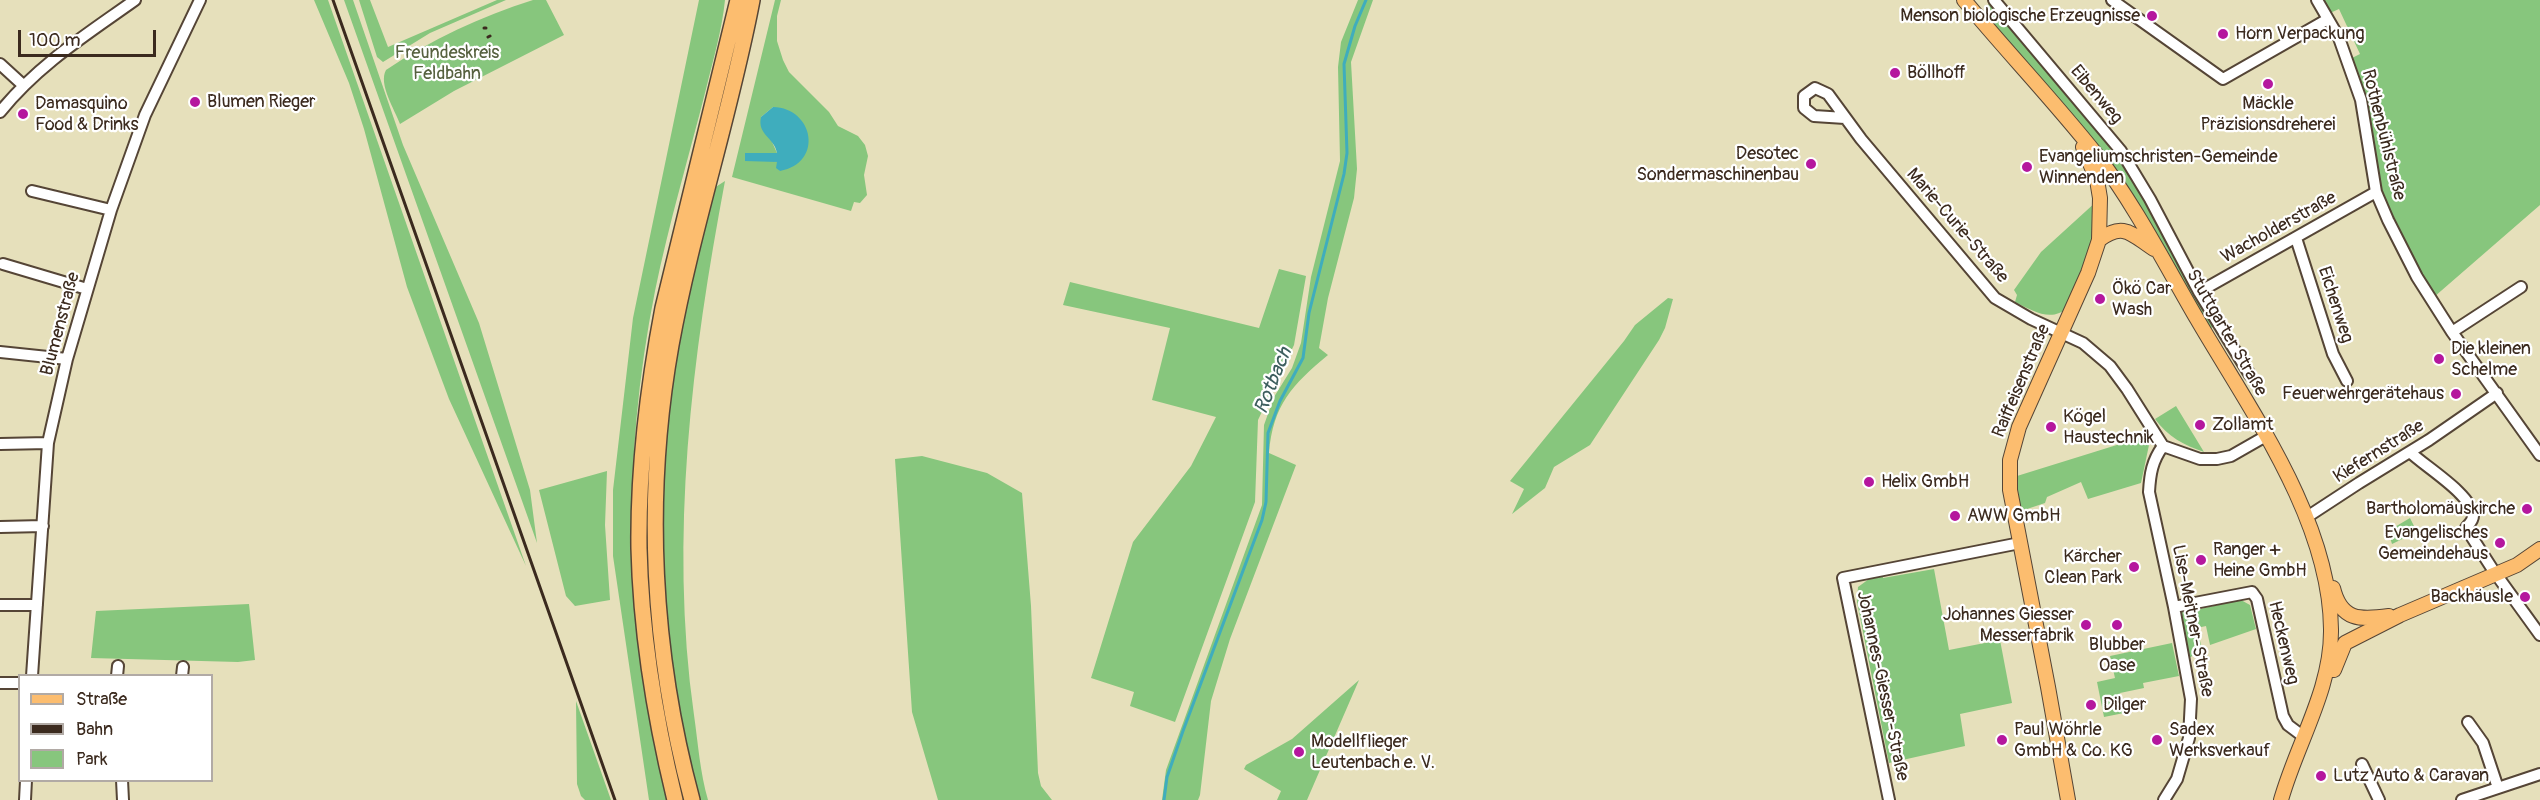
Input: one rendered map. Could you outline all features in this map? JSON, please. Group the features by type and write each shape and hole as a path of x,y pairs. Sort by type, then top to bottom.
{"highway":[{"path":"692,800 673,717 661,640 655,538 657,457 664,393 679,307 752,0"},
{"path":"675,800 651,685 645,622 639,550 644,430 663,308 735,4"}],"main road":[{"name":"Stuttgarter Straße","path":"1968,2 2119,186 2280,460 2307,517 2325,574 2331,628 2327,665 2319,698 2281,800"},
{"name":"Raiffeisenstraße","path":"2068,800 2010,490 2014,442 2091,266 2099,240 2101,214 2097,180 2088,156 2072,126"},
{"path":"2099,240 2113,231 2121,230 2132,233 2158,252"},
{"path":"2319,698 2331,683 2337,659 2345,643 2400,615 2526,561 2540,549"},
{"path":"2325,574 2338,604 2348,615 2356,618 2400,615"}],"street":[{"path":"0,112 23,85 52,58 135,0"},
{"name":"Blumenstraße","path":"32,674 48,443 67,359 111,210 145,115 200,0"},
{"name":"Eibenweg","path":"1994,0 2121,151 2150,199 2199,292 2250,375"},
{"path":"2112,0 2223,79 2328,19"},
{"name":"Rothenbühlstraße","path":"2317,0 2345,55 2361,100 2376,192 2417,277 2452,332 2497,393 2536,453 2540,455"},
{"path":"0,64 23,85"},
{"name":"Marie-Curie-Straße","path":"1845,118 1995,298 2031,319 2083,343 2110,366 2163,446"},
{"path":"32,191 111,210"},
{"name":"Wacholderstraße","path":"2199,292 2376,192"},
{"name":"Eichenweg","path":"2296,238 2333,354 2347,381"},
{"path":"3,264 87,289"},
{"path":"2452,332 2521,287"},
{"path":"0,352 67,359"},
{"name":"Kiefernstraße","path":"2307,517 2410,453 2497,393"},
{"path":"2163,446 2200,459 2217,459 2231,456 2266,436"},
{"path":"0,444 48,443"},
{"name":"Lise-Meitner-Straße","path":"2163,446 2155,457 2150,472 2149,492 2174,607 2191,699 2192,719 2183,763 2164,800"},
{"path":"2410,453 2467,501 2473,512 2473,519 2466,528 2540,635"},
{"path":"0,527 43,526"},
{"name":"Johannes-Giesser-Straße","path":"1888,800 1843,578 2020,543"},
{"name":"Heckenweg","path":"2174,607 2252,592 2257,599 2283,716 2288,725 2304,737"},
{"path":"0,605 37,605"},
{"path":"0,683 18,683"},
{"path":"2468,722 2482,742 2498,788"},
{"path":"2362,764 2379,800"},
{"path":"2462,800 2540,774"},
{"path":"25,800 26,782"},
{"path":"122,782 123,800"}],"green space":[{"path":"314,0 328,0 526,566 449,399 407,287 364,129 349,83"},
{"path":"344,0 353,0 403,145 479,323 530,490 537,543"},
{"path":"359,0 370,0 388,47 497,0 506,0 430,33 383,62 377,57"},
{"name":"Freundeskreis Feldbahn","path":"533,0 546,0 564,35 454,91 400,124 386,90 384,76 386,70 421,48 457,30"},
{"path":"699,0 725,0 722,22 655,291 636,419 632,547 635,610 642,674 667,800 649,800 613,556 613,490 633,318"},
{"path":"775,0 781,0 777,16 777,41 783,60 789,72 829,112 838,126 858,136 865,145 868,156 864,175 867,195 860,203 854,202 851,211 732,177","holes":["773,107 780,171 777,162 746,153 777,153 761,117"]},
{"path":"1358,0 1373,0 1351,62 1357,169 1354,198 1328,298 1319,348 1328,355 1304,376 1286,397 1275,422 1269,453 1296,465 1230,639 1211,701 1200,795 1198,800 1162,800 1166,770 1262,505 1264,425 1274,397 1292,368 1301,343 1311,277 1340,161 1338,67 1341,42"},
{"path":"2323,0 2540,0 2540,205 2434,297 2382,194 2352,58 2360,54 2339,9 2330,13"},
{"path":"1989,4 1993,4 2105,141 2137,186 2213,327 2209,329 2077,125 1986,14 1984,9"},
{"path":"725,181 694,380 684,514 687,648 694,715 708,800 699,800 678,702 665,602 662,552 664,452 678,348 695,268 714,188"},
{"path":"2097,201 2096,237 2068,307 2062,312 2049,315 2035,312 2015,302 2017,295 2014,290 2041,252"},
{"path":"1279,269 1306,276 1294,345 1258,420 1255,502 1175,722 1130,706 1134,692 1091,678 1133,542 1191,466 1216,417 1152,400 1170,328 1063,305 1070,282 1259,328"},
{"path":"1668,298 1673,299 1665,328 1659,340 1590,445 1554,467 1545,488 1512,514 1524,489 1510,481 1635,325"},
{"path":"2176,406 2204,452 2177,440 2155,419"},
{"path":"2149,435 2141,483 2088,499 2081,482 2047,497 2045,503 2024,510 2019,503 2017,476"},
{"path":"922,456 987,473 1022,493 1031,606 1038,773 1041,786 1052,800 938,800 912,712 895,459"},
{"path":"607,471 605,525 610,600 575,606 566,596 539,490"},
{"path":"2410,518 2417,532 2392,544 2388,531"},
{"path":"1934,569 1949,650 2000,640 2012,703 1960,714 1965,746 1889,763 1857,602 1858,587 1869,579 1883,575 1883,578"},
{"path":"2241,600 2250,605 2256,629 2210,645 2206,626 2197,628 2202,649 2188,659 2180,614 2189,607 2191,611"},
{"path":"249,604 255,660 238,662 91,658 96,611"},
{"path":"2172,643 2179,676 2143,683 2144,688 2120,693 2124,713 2104,717 2097,682 2115,678 2110,656"},
{"name":"Modellflieger Leutenbach e. V.","path":"1359,680 1307,800 1277,800 1281,791 1244,769 1246,765 1292,739"},
{"path":"576,701 611,800 585,800 581,796 577,784"}],"water":[{"path":"773,107 787,110 798,116 808,136 808,147 803,158 794,166 780,171 776,168 777,162 745,161 745,153 777,153 760,123 761,117"}],"waterway":[{"name":"Rotbach","path":"1164,800 1167,777 1183,731 1262,520 1266,502 1268,433 1280,401 1303,358 1309,313 1344,174 1347,153 1344,64 1355,26 1366,0"}],"railway":[{"path":"333,0 615,800"}],"place":[{"name":"Menson biologische Erzeugnisse","path":"2152,16"},
{"name":"Horn Verpackung","path":"2223,34"},
{"name":"Böllhoff","path":"1895,73"},
{"name":"Mäckle Präzisionsdreherei","path":"2268,84"},
{"name":"Blumen Rieger","path":"195,102"},
{"name":"Damasquino Food & Drinks","path":"23,114"},
{"name":"Desotec Sondermaschinenbau","path":"1811,164"},
{"name":"Evangeliumschristen-Gemeinde Winnenden","path":"2027,167"},
{"name":"Ökö Car Wash","path":"2100,299"},
{"name":"Die kleinen Schelme","path":"2439,359"},
{"name":"Feuerwehrgerätehaus","path":"2456,394"},
{"name":"Zollamt","path":"2200,425"},
{"name":"Kögel Haustechnik","path":"2051,427"},
{"name":"Helix GmbH","path":"1869,482"},
{"name":"Bartholomäuskirche","path":"2527,509"},
{"name":"AWW GmbH","path":"1955,516"},
{"name":"Evangelisches Gemeindehaus","path":"2500,543"},
{"name":"Ranger + Heine GmbH","path":"2201,560"},
{"name":"Kärcher Clean Park","path":"2134,567"},
{"name":"Backhäusle","path":"2525,597"},
{"name":"Johannes Giesser Messerfabrik","path":"2086,625"},
{"name":"Blubber Oase","path":"2117,625"},
{"name":"Dilger","path":"2091,705"},
{"name":"Paul Wöhrle GmbH & Co. KG","path":"2002,740"},
{"name":"Sadex Werksverkauf","path":"2157,740"},
{"name":"Modellflieger Leutenbach e. V.","path":"1299,752"},
{"name":"Lutz Auto & Caravan","path":"2321,776"}]}
